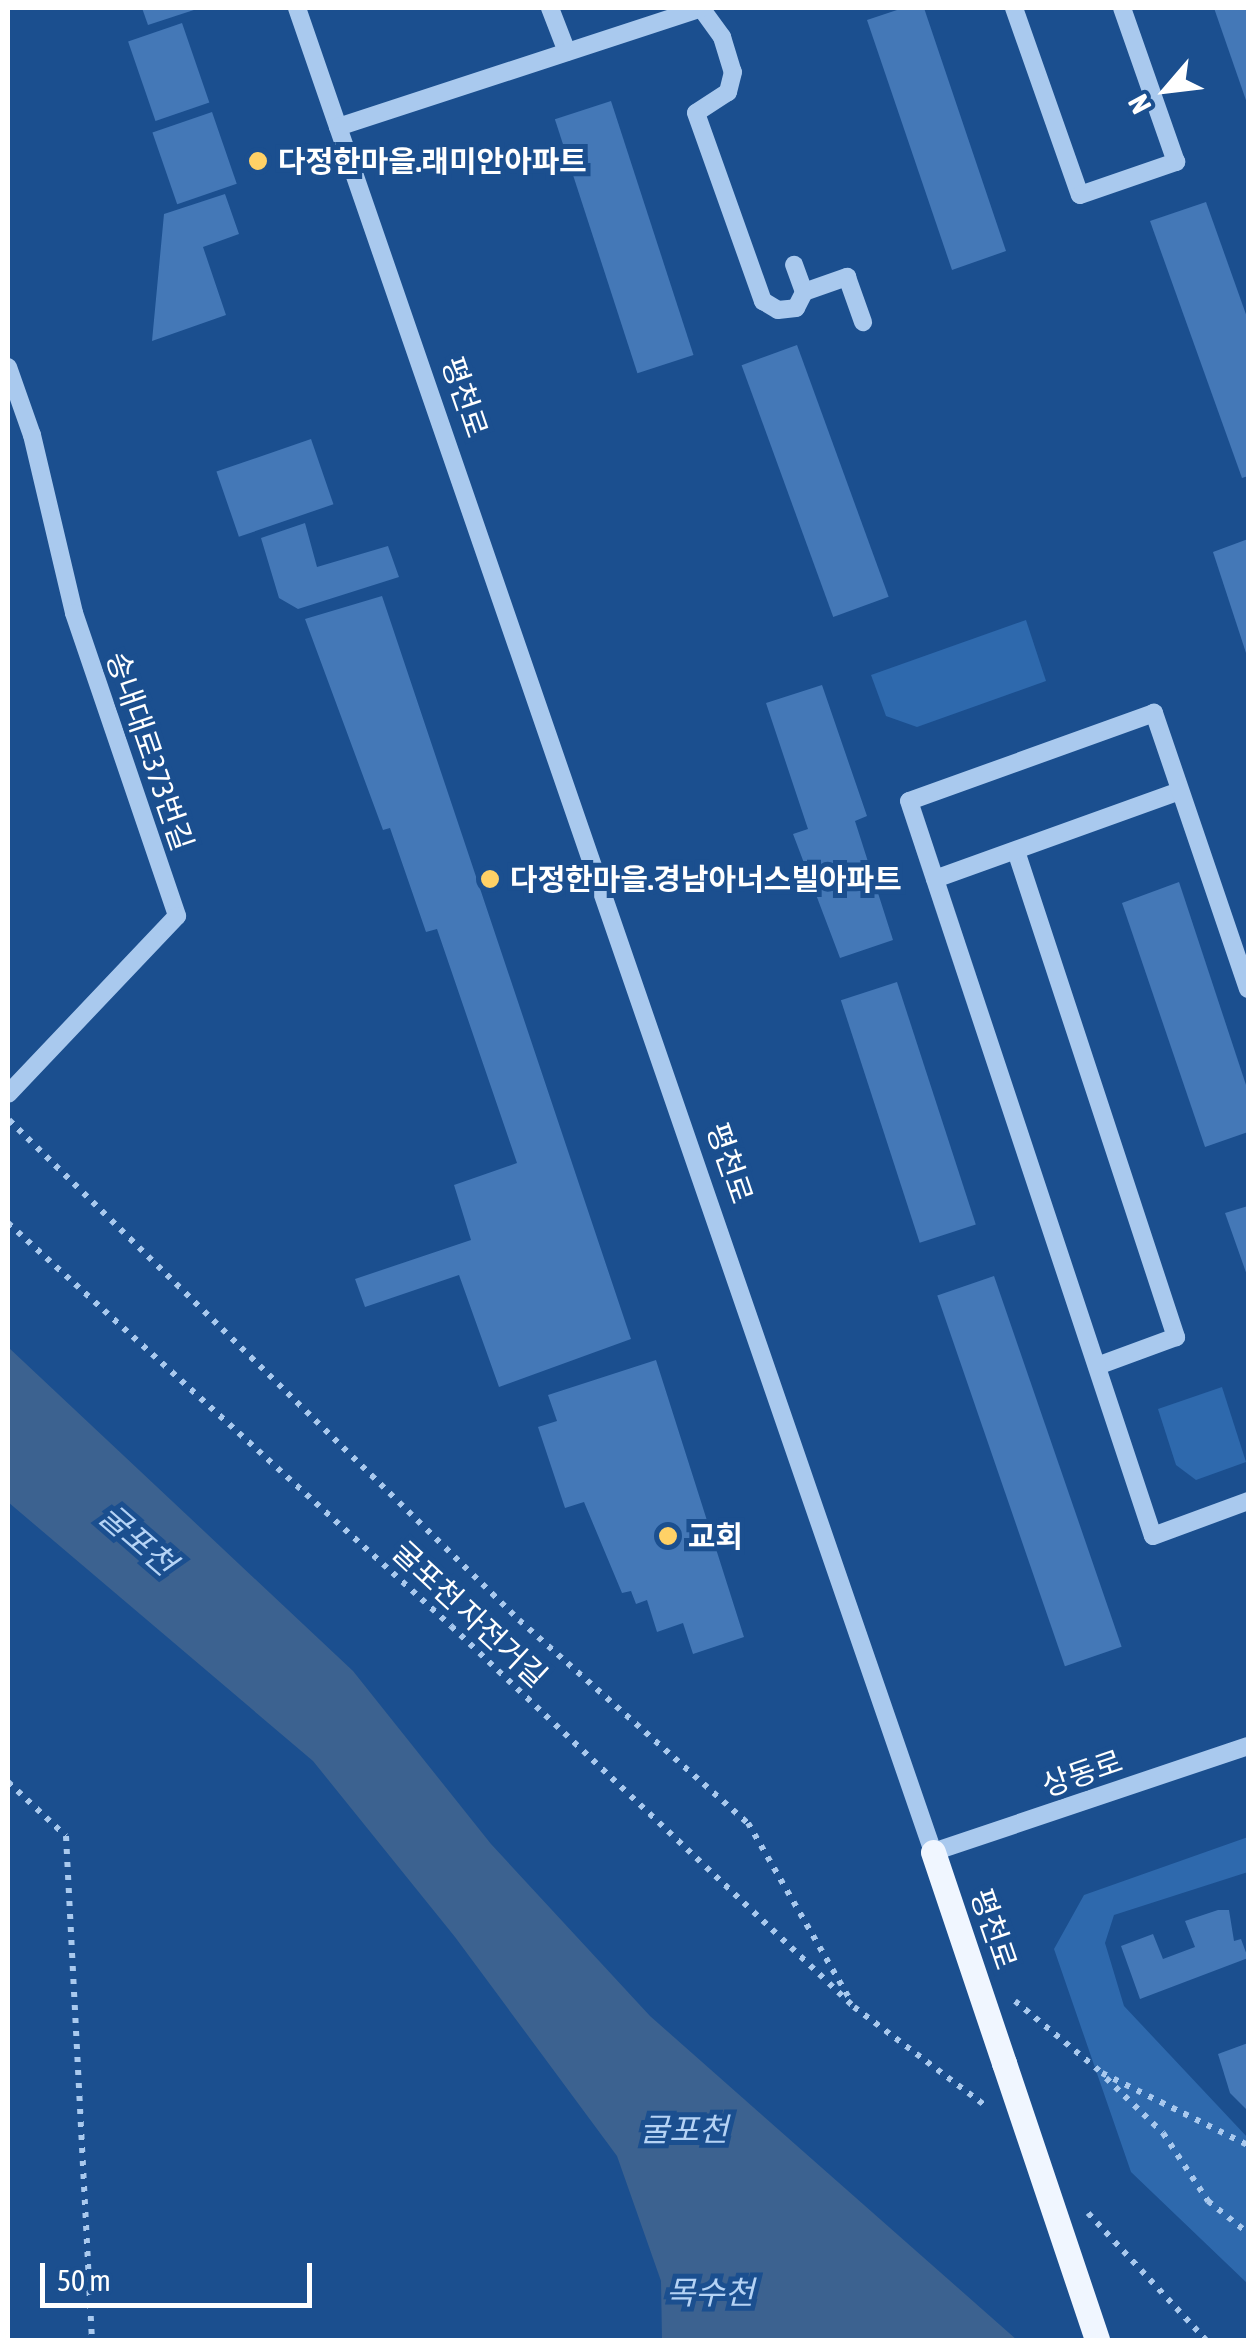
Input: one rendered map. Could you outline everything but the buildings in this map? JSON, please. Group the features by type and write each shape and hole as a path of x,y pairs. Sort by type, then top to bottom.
{"main road":[{"name":"평천로","path":"934,1852 1097,2340"}],"street":[{"name":"평천로","path":"297,8 934,1852"},
{"path":"550,8 567,52"},
{"path":"338,128 702,8 722,37 733,72 728,92 696,113 763,301 778,310 796,308 804,292 846,277 863,322"},
{"path":"1014,8 1080,195 1176,162 1122,8"},
{"path":"794,266 804,292"},
{"name":"송내대로373번길","path":"8,367 32,435 74,614 177,916 8,1094"},
{"path":"1248,989 1154,712 909,800 1154,1536 1248,1501"},
{"path":"936,879 1180,792"},
{"path":"1016,850 1176,1338 1097,1366"},
{"name":"상동로","path":"934,1852 1248,1746"}],"path":[{"path":"8,1118 519,1620 748,1823 854,2006"},
{"name":"굴포천 자전거길","path":"8,1223 451,1626 854,2006 898,2042"},
{"path":"8,1782 66,1836 92,2340"},
{"path":"972,1965 1102,2073 1163,2133 1208,2201 1248,2233"},
{"path":"1102,2073 1248,2144"}],"shaded area":[{"path":"1026,620 1046,681 917,727 886,716 871,675"},
{"path":"1222,1387 1246,1462 1196,1480 1176,1465 1158,1409"},
{"path":"1248,1837 1248,1872 1114,1915 1105,1943 1124,2006 1248,2138 1248,2284 1131,2172 1054,1949 1084,1895"}],"water":[{"name":"굴포천","path":"8,1347 353,1671 491,1844 650,2016 1017,2340 662,2340 661,2281 617,2156 455,1937 313,1761 8,1502"}],"place":[{"name":"다정한마을.래미안아파트","path":"258,161"},
{"name":"다정한마을.경남아너스빌아파트","path":"490,879"},
{"name":"교회","path":"668,1536"}],"water label":[{"name":"목수천","path":"710,2293"}]}
